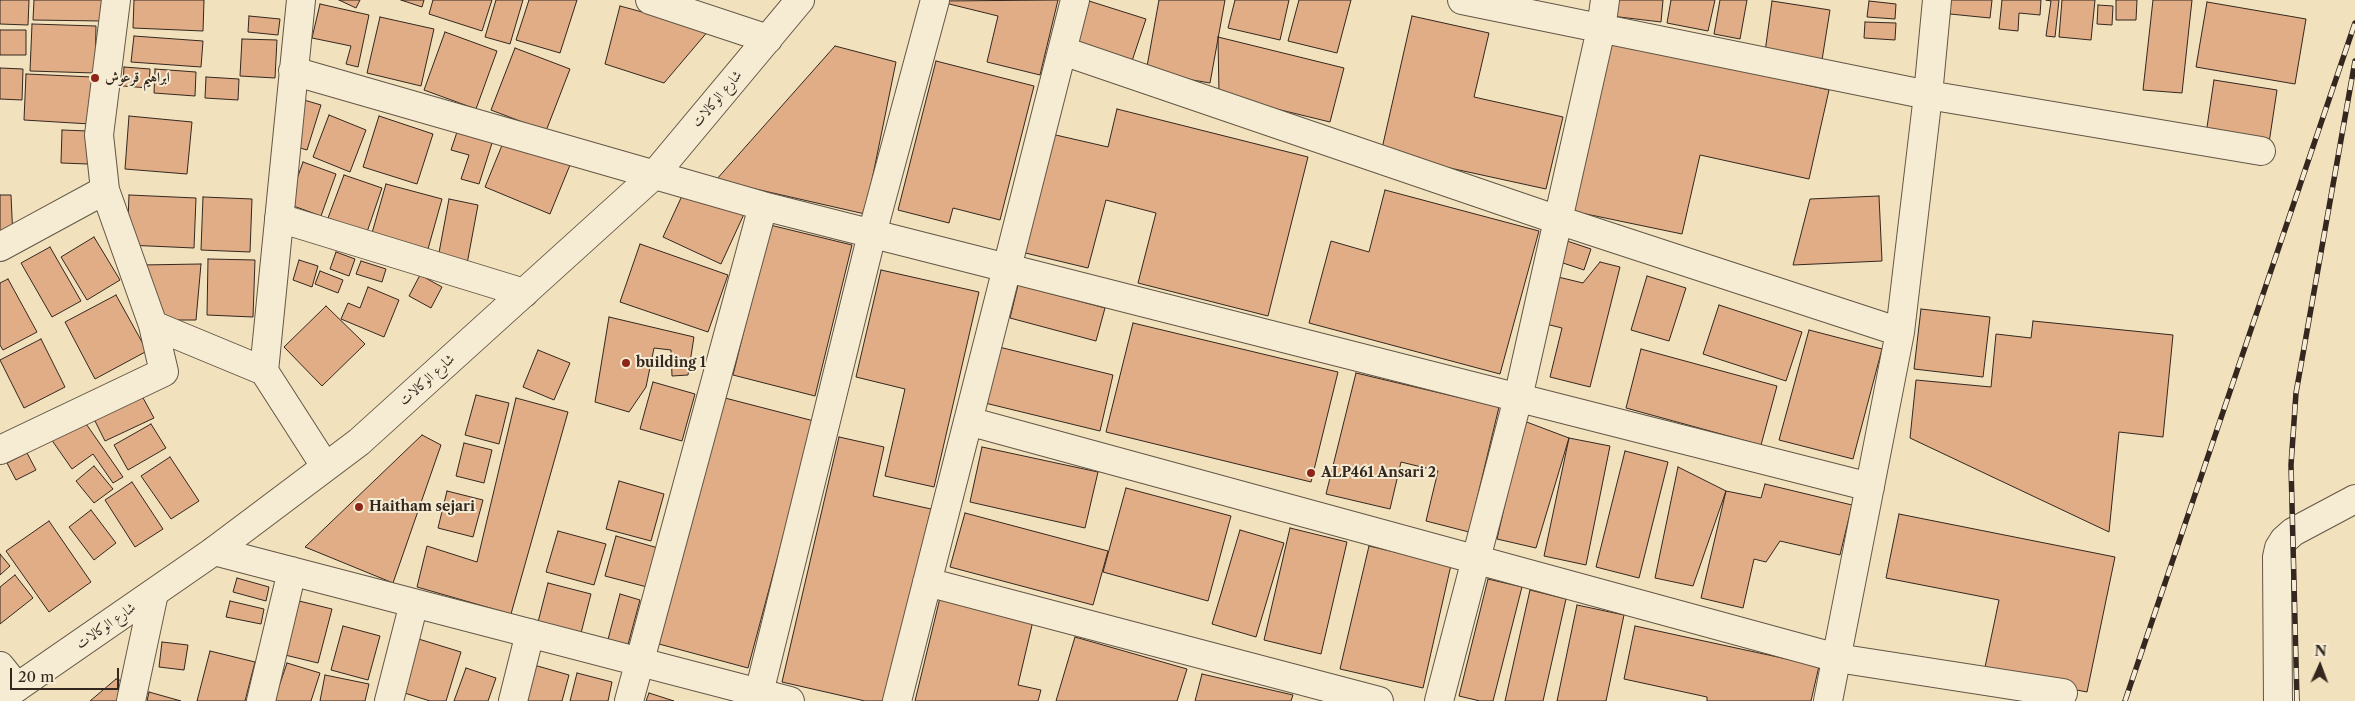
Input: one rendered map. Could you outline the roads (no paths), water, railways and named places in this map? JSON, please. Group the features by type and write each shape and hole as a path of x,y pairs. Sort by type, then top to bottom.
{"street":[{"path":"0,450 164,372 153,325 105,190 99,135 116,0"},
{"path":"264,371 301,0"},
{"path":"650,0 768,39"},
{"name":"شارع الوكالات","path":"9,693 214,551 359,442 654,175 800,0"},
{"path":"758,697 872,234 935,0"},
{"path":"897,701 1076,0"},
{"path":"1462,0 1928,95 2261,151"},
{"path":"1439,701 1518,398 1601,29 1605,0"},
{"path":"1828,701 1900,332 1928,95 1937,0"},
{"path":"1063,51 1558,220 1900,332"},
{"path":"293,71 763,206 1870,487"},
{"path":"0,247 105,190"},
{"path":"630,701 763,206"},
{"path":"279,218 524,293"},
{"path":"153,325 264,371 325,466"},
{"path":"968,421 1837,658 2064,693"},
{"path":"2278,701 2277,558 2279,548 2284,540 2293,532 2355,499"},
{"path":"214,551 639,662 758,697 790,701"},
{"path":"261,701 292,571"},
{"path":"927,582 1379,701"},
{"path":"131,701 154,593"},
{"path":"389,701 414,603"},
{"path":"513,701 530,633"},
{"path":"0,666 9,693"}],"railway":[{"path":"2125,701 2355,23"},
{"path":"2297,701 2291,465 2296,393 2355,61"}],"place":[{"name":"ابراهيم قرعوش","path":"95,78"},
{"name":"building 1","path":"626,363"},
{"name":"ALP461 Ansari 2","path":"1311,473"},
{"name":"Haitham sejari","path":"359,507"}]}
